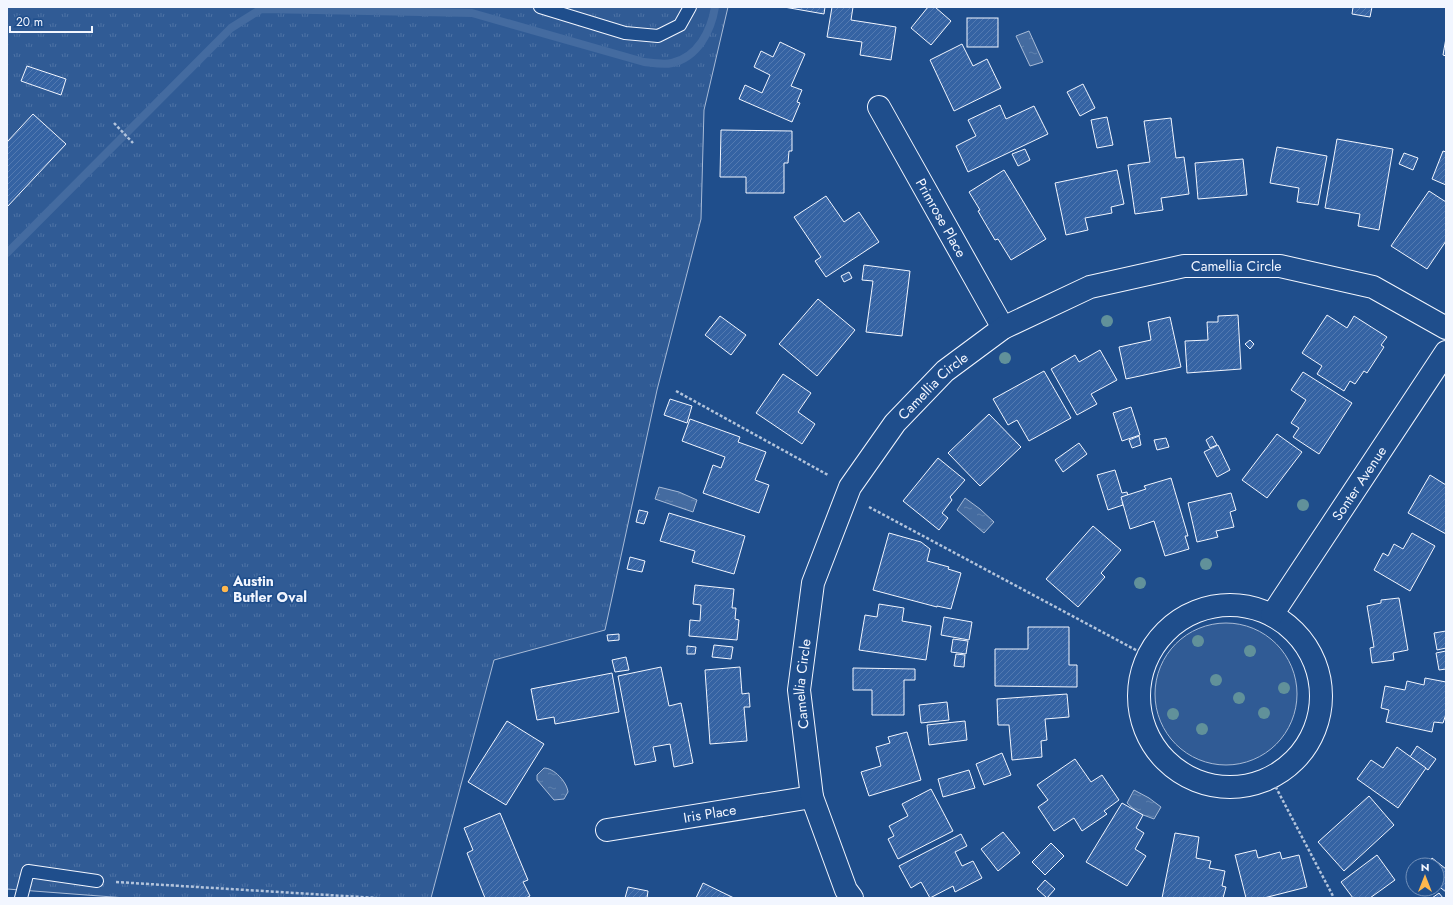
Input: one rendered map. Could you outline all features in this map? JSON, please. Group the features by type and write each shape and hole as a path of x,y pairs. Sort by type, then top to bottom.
{"street":[{"name":"Primrose Place","path":"879,107 1003,328"},
{"name":"Camellia Circle","path":"852,898 846,890 812,797 799,690 813,583 850,487 895,423 945,371 1003,328 1090,287 1184,266 1280,266 1373,287 1446,328"},
{"name":"Sonter Avenue","path":"1272,615 1446,352"},
{"path":"1244,605 1272,615 1296,632 1312,655 1321,682 1320,711 1312,738 1295,761 1271,778 1245,786 1217,787 1190,779 1167,763 1149,741 1140,715 1138,687 1147,656 1162,635 1185,616 1214,606 1244,605"},
{"name":"Iris Place","path":"607,830 812,797"}],"lane":[{"path":"540,7 625,33 658,36 680,25 690,7"},
{"path":"21,898 28,871 98,881"}],"path":[{"path":"114,123 133,142"},
{"path":"676,391 850,487 862,503 1147,656"},
{"path":"1271,778 1334,898"},
{"path":"98,881 377,898"}],"shaded area":[{"path":"1226,623 1247,626 1271,639 1281,649 1294,673 1297,694 1294,715 1281,739 1271,749 1247,762 1226,765 1205,762 1181,749 1171,739 1158,715 1155,694 1158,673 1171,649 1181,639 1205,626"}],"green space":[{"path":"7,7 728,7 704,110 701,219 657,390 605,630 494,660 431,898 126,898 7,889"}],"water":[{"path":"1029,31 1043,62 1030,66 1016,36"},
{"path":"659,487 679,492 697,500 693,512 655,499"},
{"path":"965,498 994,522 984,533 957,510"},
{"path":"544,768 552,770 563,780 568,792 564,799 554,800 537,780 537,775"},
{"path":"1134,790 1149,798 1161,807 1154,819 1138,813 1127,803"}],"building":[{"path":"784,7 825,7 824,14"},
{"path":"832,7 853,7 851,20 896,27 891,60 860,55 862,42 827,37"},
{"path":"928,7 935,7 951,21 931,45 911,28"},
{"path":"1353,7 1372,7 1370,17 1352,14"},
{"path":"967,18 998,18 998,47 967,47"},
{"path":"1446,38 1446,56 1443,55"},
{"path":"780,42 805,54 791,86 802,90 797,102 800,103 792,122 739,99 745,85 762,93 770,75 754,67 761,51 773,57"},
{"path":"962,44 973,66 987,59 1001,88 954,111 930,60"},
{"path":"27,66 66,79 61,95 21,81"},
{"path":"1083,84 1095,108 1080,116 1067,92"},
{"path":"1000,105 1006,119 1034,106 1048,134 968,172 956,146 976,136 968,120"},
{"path":"33,114 66,144 7,207 7,142"},
{"path":"1107,117 1113,145 1097,148 1091,120"},
{"path":"1171,118 1176,158 1184,157 1189,194 1161,198 1163,210 1135,214 1128,165 1150,162 1144,121"},
{"path":"721,130 792,131 792,151 789,151 788,163 784,163 784,193 746,193 746,177 720,177"},
{"path":"1337,139 1393,149 1379,230 1358,226 1360,214 1325,208"},
{"path":"1277,147 1327,156 1318,205 1297,202 1299,188 1270,183"},
{"path":"1025,149 1030,160 1018,166 1012,154"},
{"path":"1443,151 1446,152 1446,185 1432,179"},
{"path":"1404,153 1418,158 1413,170 1399,164"},
{"path":"1243,159 1247,195 1198,199 1195,163"},
{"path":"1004,170 1046,239 1011,260 998,239 995,240 969,192"},
{"path":"1117,170 1124,204 1111,207 1112,213 1085,218 1088,230 1066,235 1055,183"},
{"path":"1429,191 1446,202 1446,241 1427,269 1391,246"},
{"path":"826,196 844,222 859,212 879,242 826,277 815,261 821,257 794,217"},
{"path":"864,265 910,271 902,336 866,332 873,281 862,280"},
{"path":"849,272 852,278 844,282 841,276"},
{"path":"818,299 855,330 817,376 779,344"},
{"path":"1238,315 1241,369 1187,373 1185,341 1208,340 1207,322 1218,322 1218,316"},
{"path":"1327,315 1347,328 1354,316 1387,337 1381,345 1384,347 1367,373 1364,371 1355,384 1350,381 1344,391 1317,374 1322,366 1302,353"},
{"path":"720,316 746,335 731,355 705,335"},
{"path":"1170,317 1181,367 1126,379 1119,347 1151,340 1148,322"},
{"path":"1250,340 1254,344 1250,349 1245,344"},
{"path":"1100,350 1117,380 1091,394 1097,404 1077,415 1051,369 1075,355 1079,362"},
{"path":"1044,371 1071,418 1029,441 1017,420 1008,425 993,399"},
{"path":"1303,372 1352,403 1319,454 1293,437 1299,428 1291,423 1306,400 1291,390"},
{"path":"783,374 811,393 798,412 815,424 802,444 756,413"},
{"path":"670,399 692,406 687,423 664,415"},
{"path":"1131,407 1140,435 1122,441 1113,413"},
{"path":"989,414 1021,447 980,486 948,453"},
{"path":"690,419 740,437 738,442 766,452 755,480 769,485 759,513 703,493 713,465 721,468 725,457 682,441"},
{"path":"1277,434 1302,452 1267,498 1242,480"},
{"path":"1139,436 1141,445 1132,448 1129,440"},
{"path":"1212,436 1217,445 1210,448 1206,440"},
{"path":"1166,438 1169,447 1157,450 1154,440"},
{"path":"1079,443 1087,454 1063,472 1055,460"},
{"path":"1218,445 1230,470 1217,477 1204,452"},
{"path":"938,458 965,480 950,497 952,500 942,513 948,518 939,530 903,501"},
{"path":"1115,470 1122,493 1127,492 1129,500 1122,502 1123,505 1108,510 1097,475"},
{"path":"1430,475 1446,485 1446,534 1408,513"},
{"path":"1171,478 1188,536 1185,536 1189,549 1165,556 1154,521 1130,529 1121,497 1146,489 1144,486"},
{"path":"1231,493 1236,510 1230,512 1234,527 1216,531 1218,537 1197,542 1188,503"},
{"path":"639,510 648,512 644,524 636,522"},
{"path":"669,513 745,536 734,574 692,562 695,551 660,541"},
{"path":"1093,526 1121,550 1101,573 1105,577 1078,607 1046,579"},
{"path":"889,533 921,542 930,549 927,561 949,567 948,569 961,573 951,609 937,607 873,590"},
{"path":"1412,533 1435,546 1410,591 1374,570 1383,553 1388,556 1394,544 1403,549"},
{"path":"630,557 645,561 642,572 627,569"},
{"path":"695,585 734,589 732,608 736,608 735,619 739,620 737,640 689,636 690,620 700,621 701,605 693,604"},
{"path":"1399,598 1408,650 1393,653 1394,660 1372,663 1370,648 1374,647 1367,606 1381,603 1381,600"},
{"path":"879,604 904,608 902,621 931,626 926,660 859,650 865,615 877,617"},
{"path":"944,617 972,622 969,640 941,635"},
{"path":"1028,627 1069,627 1069,665 1077,665 1077,687 995,686 995,649 1028,649"},
{"path":"1446,631 1446,648 1437,650 1434,633"},
{"path":"619,634 619,640 608,641 607,635"},
{"path":"953,639 968,641 966,654 951,652"},
{"path":"714,645 733,647 731,659 712,657"},
{"path":"687,646 696,647 695,654 687,654"},
{"path":"1446,651 1446,669 1439,670 1436,653"},
{"path":"956,654 965,655 964,667 954,666"},
{"path":"626,657 629,670 615,672 612,660"},
{"path":"661,667 669,706 681,703 693,763 674,767 670,744 653,747 656,761 635,765 618,676"},
{"path":"740,667 742,694 749,693 750,707 744,707 747,741 710,744 705,670"},
{"path":"853,668 915,669 915,680 904,680 904,715 872,715 872,690 853,690"},
{"path":"612,673 619,712 555,724 554,717 537,720 531,689"},
{"path":"1425,678 1446,682 1446,714 1443,723 1434,722 1432,732 1386,722 1389,710 1381,708 1385,686 1405,690 1407,681 1424,685"},
{"path":"1067,694 1069,717 1045,719 1047,740 1041,741 1042,757 1012,760 1009,725 998,725 997,699"},
{"path":"947,702 949,720 921,723 919,705"},
{"path":"507,721 544,744 506,805 468,782"},
{"path":"965,721 967,740 929,745 927,725"},
{"path":"907,732 921,780 869,796 861,772 881,766 876,747 890,743 888,737"},
{"path":"1417,746 1436,759 1428,770 1410,757"},
{"path":"1397,747 1426,768 1398,808 1357,779 1371,760 1383,768"},
{"path":"1002,753 1011,775 984,785 976,764"},
{"path":"1075,759 1091,782 1102,775 1119,800 1104,811 1107,814 1082,831 1074,818 1054,831 1038,807 1048,800 1037,785"},
{"path":"969,770 975,788 943,797 938,779"},
{"path":"931,789 953,831 898,859 888,839 894,836 889,826 908,816 902,804"},
{"path":"1369,796 1394,825 1344,871 1318,842"},
{"path":"1122,803 1143,815 1136,828 1144,833 1135,849 1146,856 1127,886 1086,862"},
{"path":"500,813 528,880 523,882 530,896 526,898 485,898 467,853 473,850 464,828"},
{"path":"1003,832 1020,853 998,871 981,849"},
{"path":"1175,833 1199,837 1196,858 1211,861 1209,868 1225,871 1222,886 1226,887 1223,898 1162,898"},
{"path":"961,834 967,846 955,852 962,866 973,861 982,878 955,892 953,886 930,898 921,882 911,888 899,866"},
{"path":"1051,843 1064,856 1045,875 1032,862"},
{"path":"1256,850 1258,858 1280,852 1282,859 1299,855 1307,887 1264,898 1246,898 1235,855"},
{"path":"1377,855 1395,880 1370,898 1353,898 1341,882"},
{"path":"1445,868 1446,869 1446,892 1445,891"},
{"path":"1045,880 1055,889 1047,898 1037,889"},
{"path":"703,883 734,898 696,898"},
{"path":"628,887 648,891 647,898 625,898"}],"waterway":[{"path":"7,253 231,28 261,9 472,13 644,62 666,64 681,60 696,49 706,34 715,7"}],"place":[{"name":"Austin Butler Oval","path":"225,589"}]}
